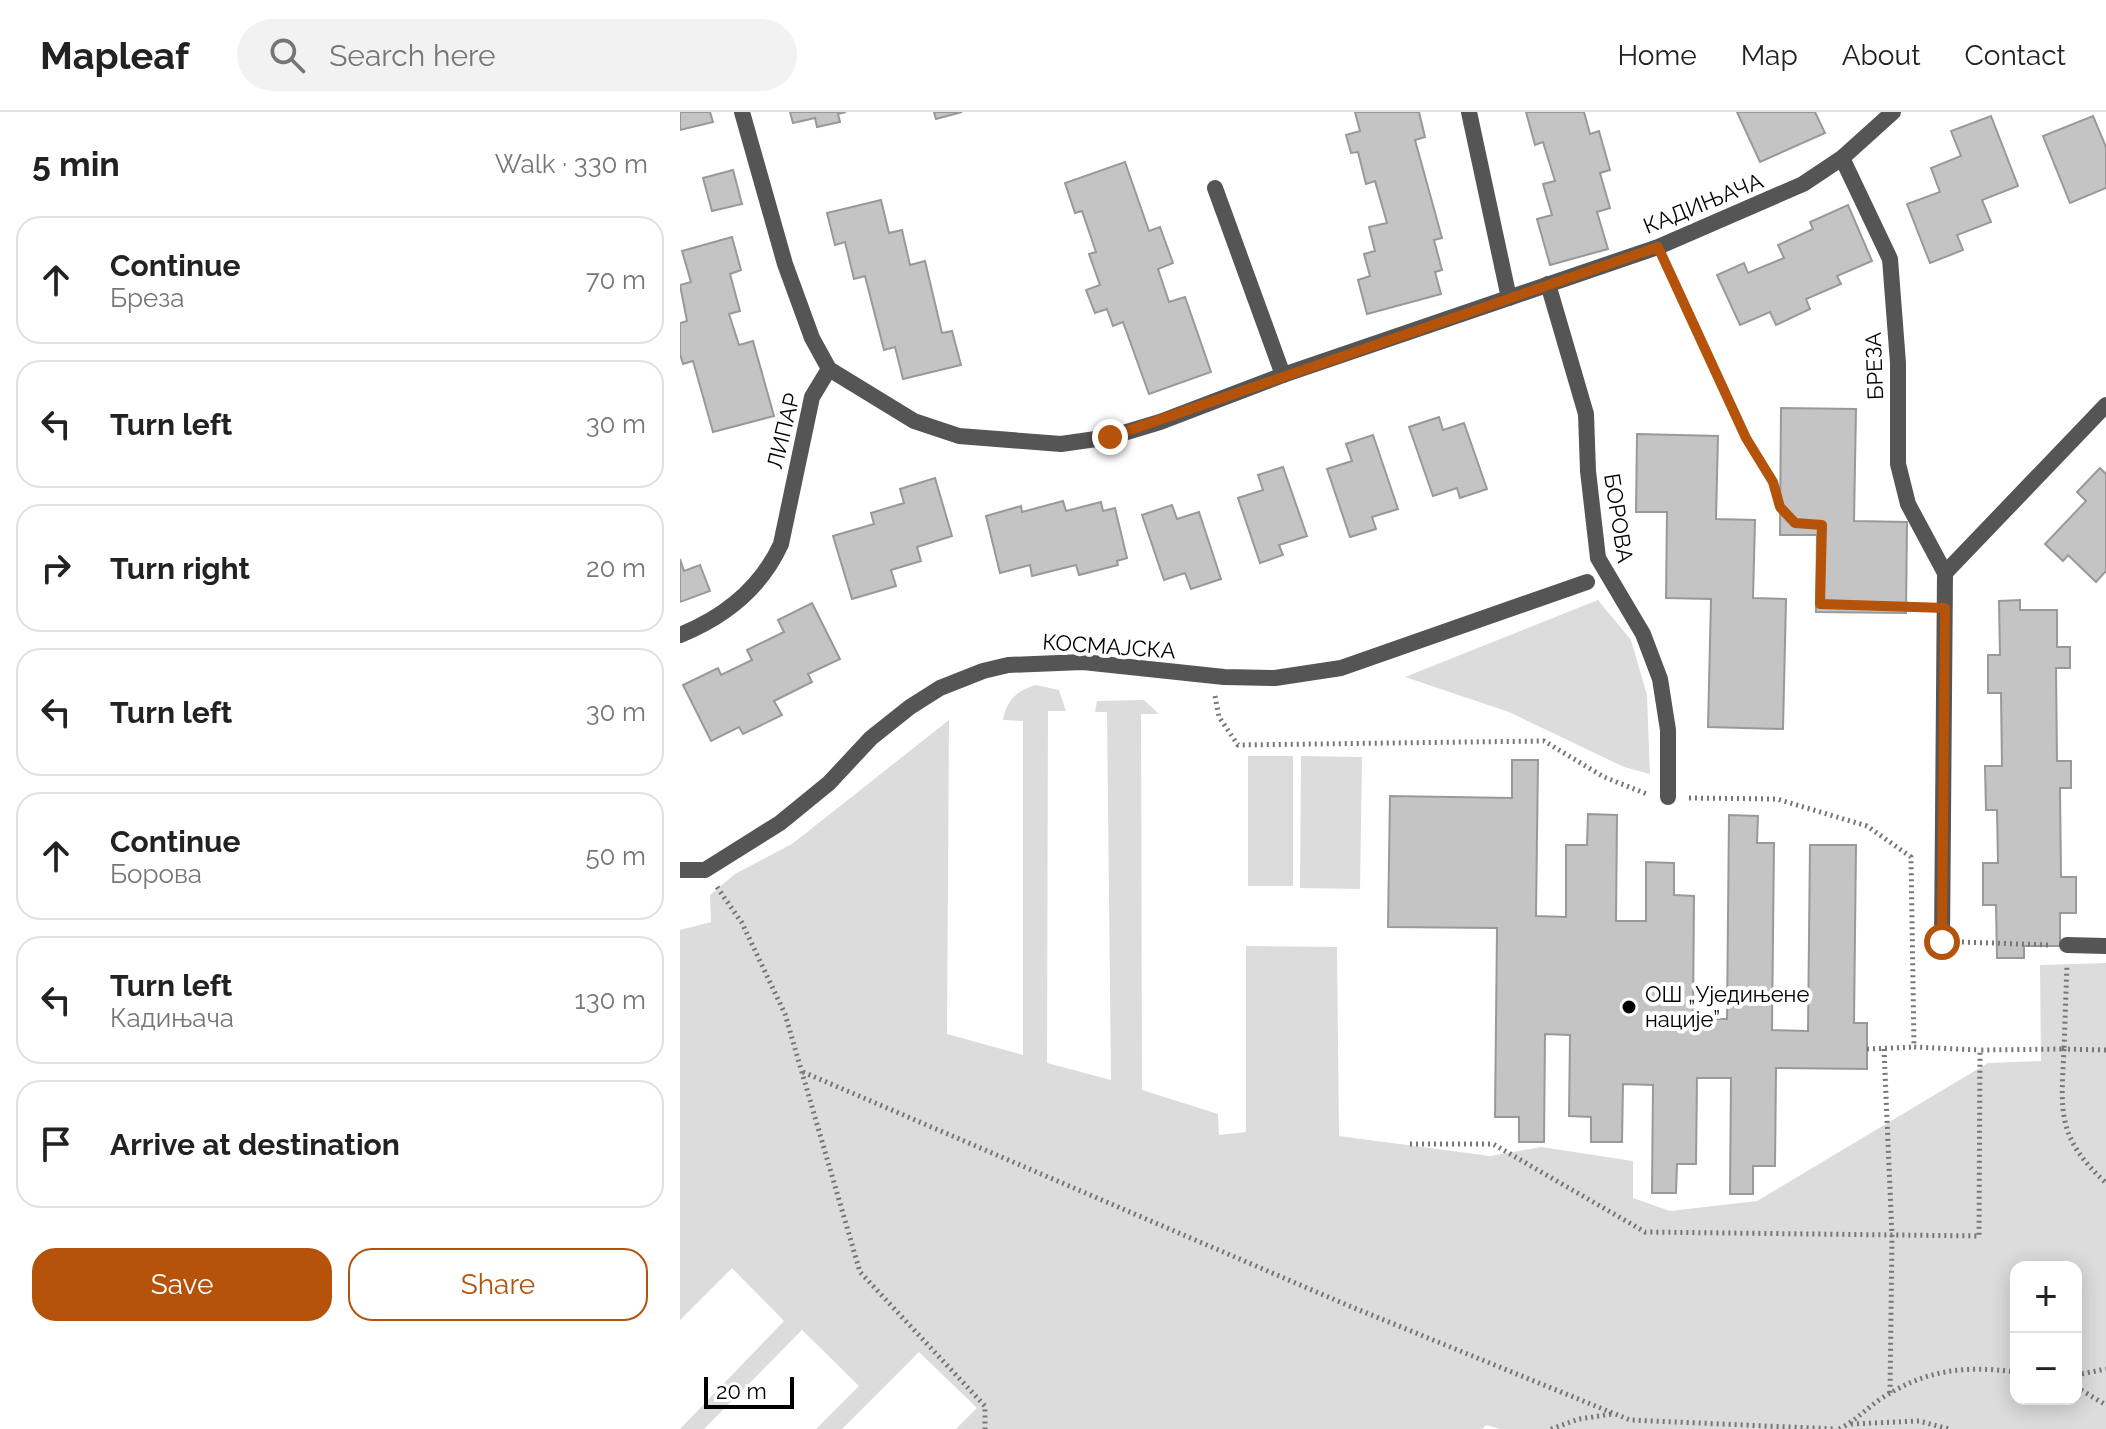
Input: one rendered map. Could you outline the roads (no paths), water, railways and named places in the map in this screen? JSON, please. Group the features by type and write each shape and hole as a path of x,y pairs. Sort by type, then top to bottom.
{"street":[{"path":"742,112 785,264 812,338 829,369"},
{"path":"1469,112 1509,298"},
{"name":"КАДИЊАЧА","path":"829,369 914,421 959,436 1061,444 1110,437 1658,247 1763,204 1842,158 1887,114"},
{"name":"БРЕЗА","path":"1842,158 1890,259 1898,363 1898,464 1908,504 1945,573 1942,942"},
{"path":"1215,188 1283,375"},
{"name":"БОРОВА","path":"1548,284 1586,414 1588,471 1598,558 1643,634 1660,679 1668,730 1668,797"},
{"name":"ЛИПАР","path":"680,635 739,601 772,562 781,544 812,397 829,369"},
{"path":"1945,573 2106,405"},
{"name":"КОСМАЈСКА","path":"680,870 705,870 780,823 910,707 940,688 983,671 1008,665 1068,661 1275,678 1341,668 1587,582"},
{"path":"2067,945 2106,946"}],"place":[{"name":"ОШ „Уједињене нације”","path":"1629,1007"}]}
